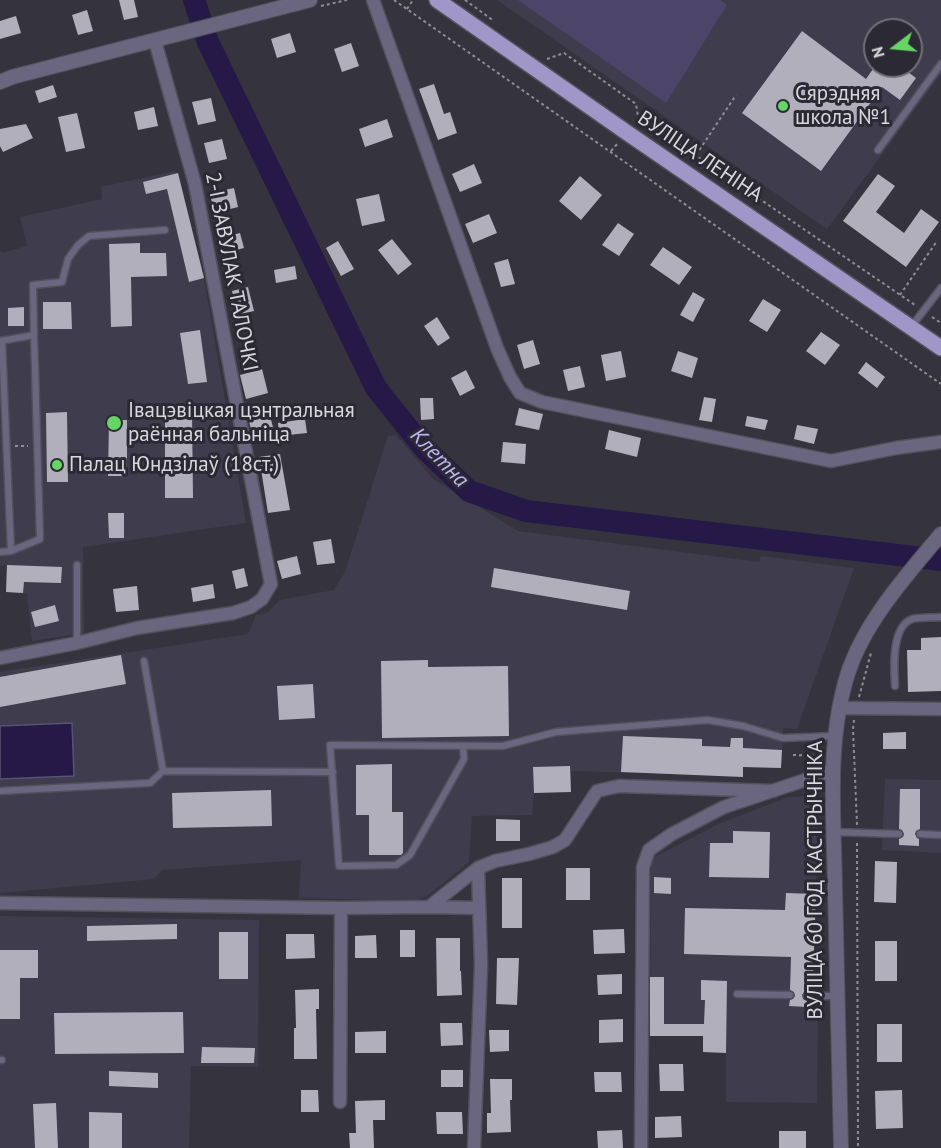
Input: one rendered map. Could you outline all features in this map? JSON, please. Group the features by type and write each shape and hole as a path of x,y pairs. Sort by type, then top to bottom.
{"main road":[{"name":"ВУЛІЦА ЛЕНІНА","path":"437,0 941,348"}],"street":[{"path":"0,82 310,0"},
{"path":"373,0 497,348 520,393 542,402 831,461 941,442"},
{"name":"2-І ЗАВУЛАК ТАЛОЧКІ","path":"0,658 77,643 137,628 233,613 251,607 262,598 271,584 195,184 155,41"},
{"name":"ВУЛІЦА 60 ГОД КАСТРЫЧНІКА","path":"841,1148 832,771 839,708 849,671 867,630 941,534"},
{"path":"839,708 941,709"},
{"path":"641,1148 643,867 649,850 672,834 724,807 832,771"},
{"path":"429,907 478,868 495,861 554,847 565,840 597,791 619,786 772,791"},
{"path":"474,1148 481,965 478,868"},
{"path":"0,903 341,909 480,908"},
{"path":"340,1102 341,909"}],"lane":[{"path":"878,150 941,64"},
{"path":"0,552 11,551 40,539 33,285 62,282 68,259 78,245 89,236 165,230"},
{"path":"911,328 941,288"},
{"path":"11,551 1,341 34,335"},
{"path":"77,565 77,643"},
{"path":"895,686 894,658 898,637 903,626 912,620 941,617"},
{"path":"144,661 163,771"},
{"path":"463,746 464,759 410,855 396,865 339,866 330,745 503,746 556,732 708,720 743,726 783,738 835,736"},
{"path":"0,791 150,783 163,771 333,772"},
{"path":"834,832 899,834"},
{"path":"920,834 941,835"},
{"path":"737,994 790,995"},
{"path":"807,996 838,996"}],"path":[{"path":"394,0 941,384"},
{"path":"407,9 413,0"},
{"path":"465,0 500,26"},
{"path":"545,59 564,53 636,104 638,116 941,324"},
{"path":"696,155 736,95"},
{"path":"900,295 937,241"},
{"path":"6,446 37,446"},
{"path":"858,1148 857,833 853,729 864,676 874,647"}],"shaded area":[{"name":"Сярэдняя школа №1","path":"497,0 941,0 941,74 827,229"},
{"path":"518,0 720,0 727,5 666,103"},
{"name":"Івацэвіцкая цэнтральная раённая бальніца","path":"175,171 176,174 178,173 204,278 246,523 83,547 84,633 32,641 27,594 6,592 7,565 0,566 0,251 2,253 27,246 20,217 102,199 101,187"},
{"path":"396,435 433,479 518,531 759,562 761,556 854,568 797,729 783,728 781,768 743,767 743,777 710,776 710,760 701,760 701,775 571,771 571,792 534,793 532,815 472,816 469,862 427,896 414,901 299,898 301,860 162,870 154,879 0,893 0,672 248,634 256,615 267,613 280,600 334,590 345,572 388,436"},
{"path":"72,723 74,776 0,779 0,726"},
{"path":"885,779 941,780 941,853 882,850"},
{"path":"819,796 813,978 807,978 807,1002 818,1003 817,1103 726,1102 726,1053 703,1052 703,1036 650,1036 651,859 720,823 789,797"},
{"path":"0,916 259,920 258,1067 191,1066 189,1148 0,1148"}],"building":[{"path":"119,0 134,0 138,17 124,20"},
{"path":"87,10 93,31 78,35 72,15"},
{"path":"16,16 21,33 0,39 0,21"},
{"path":"802,31 863,78 916,78 900,100 882,87 821,171 742,113"},
{"path":"290,33 296,52 277,58 271,39"},
{"path":"351,43 359,66 342,72 334,49"},
{"path":"434,84 444,114 450,112 457,133 438,140 419,89"},
{"path":"53,85 57,97 39,103 35,91"},
{"path":"211,98 216,121 198,125 192,102"},
{"path":"154,107 158,126 138,130 134,112"},
{"path":"77,113 85,148 66,152 58,117"},
{"path":"387,119 393,137 365,147 359,129"},
{"path":"26,124 33,138 3,152 0,146 0,129"},
{"path":"222,139 227,159 209,163 204,143"},
{"path":"474,164 482,183 460,192 452,174"},
{"path":"178,173 204,278 189,282 167,189 146,194 143,182"},
{"path":"878,174 895,186 876,212 904,233 921,209 939,222 906,267 843,221"},
{"path":"580,176 602,195 581,220 559,201"},
{"path":"234,188 238,207 214,213 210,193"},
{"path":"379,194 385,221 362,226 356,199"},
{"path":"489,214 497,233 473,243 465,224"},
{"path":"618,223 634,234 619,256 602,245"},
{"path":"240,233 244,248 225,253 221,238"},
{"path":"392,239 412,264 398,275 378,250"},
{"path":"338,241 354,269 341,276 326,248"},
{"path":"140,243 140,253 166,253 167,276 131,277 132,326 111,327 109,244"},
{"path":"663,247 692,267 679,285 650,265"},
{"path":"508,259 515,284 501,287 494,263"},
{"path":"295,266 297,279 276,283 274,270"},
{"path":"248,287 254,311 238,315 232,291"},
{"path":"693,292 705,299 693,322 680,315"},
{"path":"763,299 781,310 767,332 749,321"},
{"path":"43,302 71,302 72,329 43,329"},
{"path":"24,307 24,326 8,326 8,308"},
{"path":"437,317 450,338 438,346 424,326"},
{"path":"200,330 207,382 188,384 180,333"},
{"path":"821,332 840,345 825,365 806,351"},
{"path":"533,340 540,364 524,369 517,345"},
{"path":"621,351 626,377 606,381 601,355"},
{"path":"678,351 698,358 692,378 671,371"},
{"path":"866,362 885,377 877,388 858,373"},
{"path":"580,366 585,387 568,391 563,370"},
{"path":"262,369 268,393 246,399 240,375"},
{"path":"466,370 475,388 460,396 451,378"},
{"path":"704,397 716,399 712,422 699,420"},
{"path":"420,398 433,398 434,419 421,420"},
{"path":"519,408 543,414 539,430 515,425"},
{"name":"Палац Юндзілаў (18ст.)","path":"67,412 68,482 47,482 46,413"},
{"path":"269,412 274,431 253,436 248,418"},
{"path":"165,413 192,413 193,498 165,498"},
{"path":"747,416 768,420 765,430 745,426"},
{"path":"305,419 307,433 279,436 278,423"},
{"path":"109,420 127,420 127,476 108,476"},
{"path":"797,425 818,429 814,444 794,439"},
{"path":"609,430 641,438 637,457 605,449"},
{"path":"503,442 526,444 525,464 501,462"},
{"path":"280,454 290,510 268,513 259,457"},
{"path":"108,513 124,513 124,538 109,538"},
{"path":"331,539 335,563 317,565 313,542"},
{"path":"297,556 301,574 282,579 277,561"},
{"path":"7,565 62,567 61,583 24,582 23,593 6,592"},
{"path":"244,568 248,586 236,589 232,571"},
{"path":"494,568 630,591 627,610 491,587"},
{"path":"213,584 215,598 193,602 191,588"},
{"path":"137,586 139,610 116,612 113,589"},
{"path":"55,605 59,621 35,627 31,612"},
{"path":"941,637 941,691 908,692 907,650 921,650 921,638"},
{"path":"121,655 126,684 0,707 0,677"},
{"path":"428,660 428,667 508,666 509,736 382,738 381,661"},
{"path":"313,684 315,718 279,720 277,686"},
{"path":"906,732 906,749 883,749 883,733"},
{"path":"623,736 702,739 702,746 730,747 731,738 743,738 743,748 782,750 781,768 743,767 743,777 621,772"},
{"path":"392,764 392,812 403,812 403,853 401,855 369,855 369,815 356,815 356,765"},
{"path":"570,766 571,792 534,793 533,767"},
{"path":"900,789 920,789 920,829 915,834 919,839 919,846 899,845 899,839 904,834 899,829"},
{"path":"271,790 272,826 173,828 172,793"},
{"path":"496,819 520,820 520,841 496,841"},
{"path":"733,831 770,832 769,878 709,877 710,843 733,843"},
{"path":"875,861 897,862 896,903 874,902"},
{"path":"566,868 590,868 590,900 566,900"},
{"path":"654,877 671,878 671,894 654,893"},
{"path":"502,878 522,878 522,928 502,928"},
{"path":"786,893 816,894 813,978 807,978 807,991 802,995 807,1001 807,1007 789,1006 790,1000 795,996 790,990 791,957 684,954 685,908 785,910"},
{"path":"177,924 177,939 87,941 87,926"},
{"path":"624,929 625,953 594,954 593,930"},
{"path":"400,930 415,930 415,957 400,957"},
{"path":"219,932 248,932 248,979 219,979"},
{"path":"286,934 314,934 315,958 286,959"},
{"path":"376,935 377,958 355,958 355,936"},
{"path":"436,938 460,938 462,995 437,996"},
{"path":"875,941 897,941 897,981 875,981"},
{"path":"0,950 38,950 38,978 20,978 20,1019 0,1019"},
{"path":"497,958 519,958 517,1005 496,1004"},
{"path":"622,974 622,994 598,995 597,975"},
{"path":"650,977 664,977 664,1024 704,1024 705,1000 701,1000 701,980 727,981 726,1053 703,1052 703,1036 650,1036"},
{"path":"319,989 319,1009 316,1009 317,1059 294,1059 295,990"},
{"path":"183,1012 184,1053 55,1054 54,1013"},
{"path":"623,1019 623,1042 599,1043 599,1020"},
{"path":"440,1023 462,1023 463,1045 441,1046"},
{"path":"877,1024 902,1024 902,1062 877,1062"},
{"path":"489,1030 509,1030 509,1051 490,1052"},
{"path":"386,1031 386,1053 355,1053 355,1032"},
{"path":"202,1047 255,1048 254,1063 201,1063"},
{"path":"659,1064 683,1064 684,1091 660,1091"},
{"path":"441,1070 463,1070 463,1087 441,1087"},
{"path":"109,1071 158,1073 158,1088 109,1086"},
{"path":"594,1072 621,1072 622,1092 595,1092"},
{"path":"490,1079 512,1079 511,1132 487,1133 487,1113 491,1113"},
{"path":"301,1090 318,1090 319,1112 301,1112"},
{"path":"902,1090 903,1128 876,1129 875,1091"},
{"path":"385,1100 385,1120 373,1120 374,1148 350,1148 349,1133 356,1133 355,1101"},
{"path":"56,1103 58,1148 35,1148 33,1104"},
{"path":"89,1112 122,1113 122,1148 89,1148"},
{"path":"436,1112 462,1112 463,1134 437,1134"},
{"path":"681,1116 682,1137 655,1138 655,1117"},
{"path":"622,1130 623,1148 598,1148 597,1131"},
{"path":"779,1131 806,1131 806,1148 779,1148"}],"waterway":[{"name":"Клетна","path":"194,0 208,42 376,388 424,448 469,491 526,511 941,560"}],"place":[{"name":"Сярэдняя школа №1","path":"783,106"},
{"name":"Івацэвіцкая цэнтральная раённая бальніца","path":"114,423"},
{"name":"Палац Юндзілаў (18ст.)","path":"57,465"}]}
